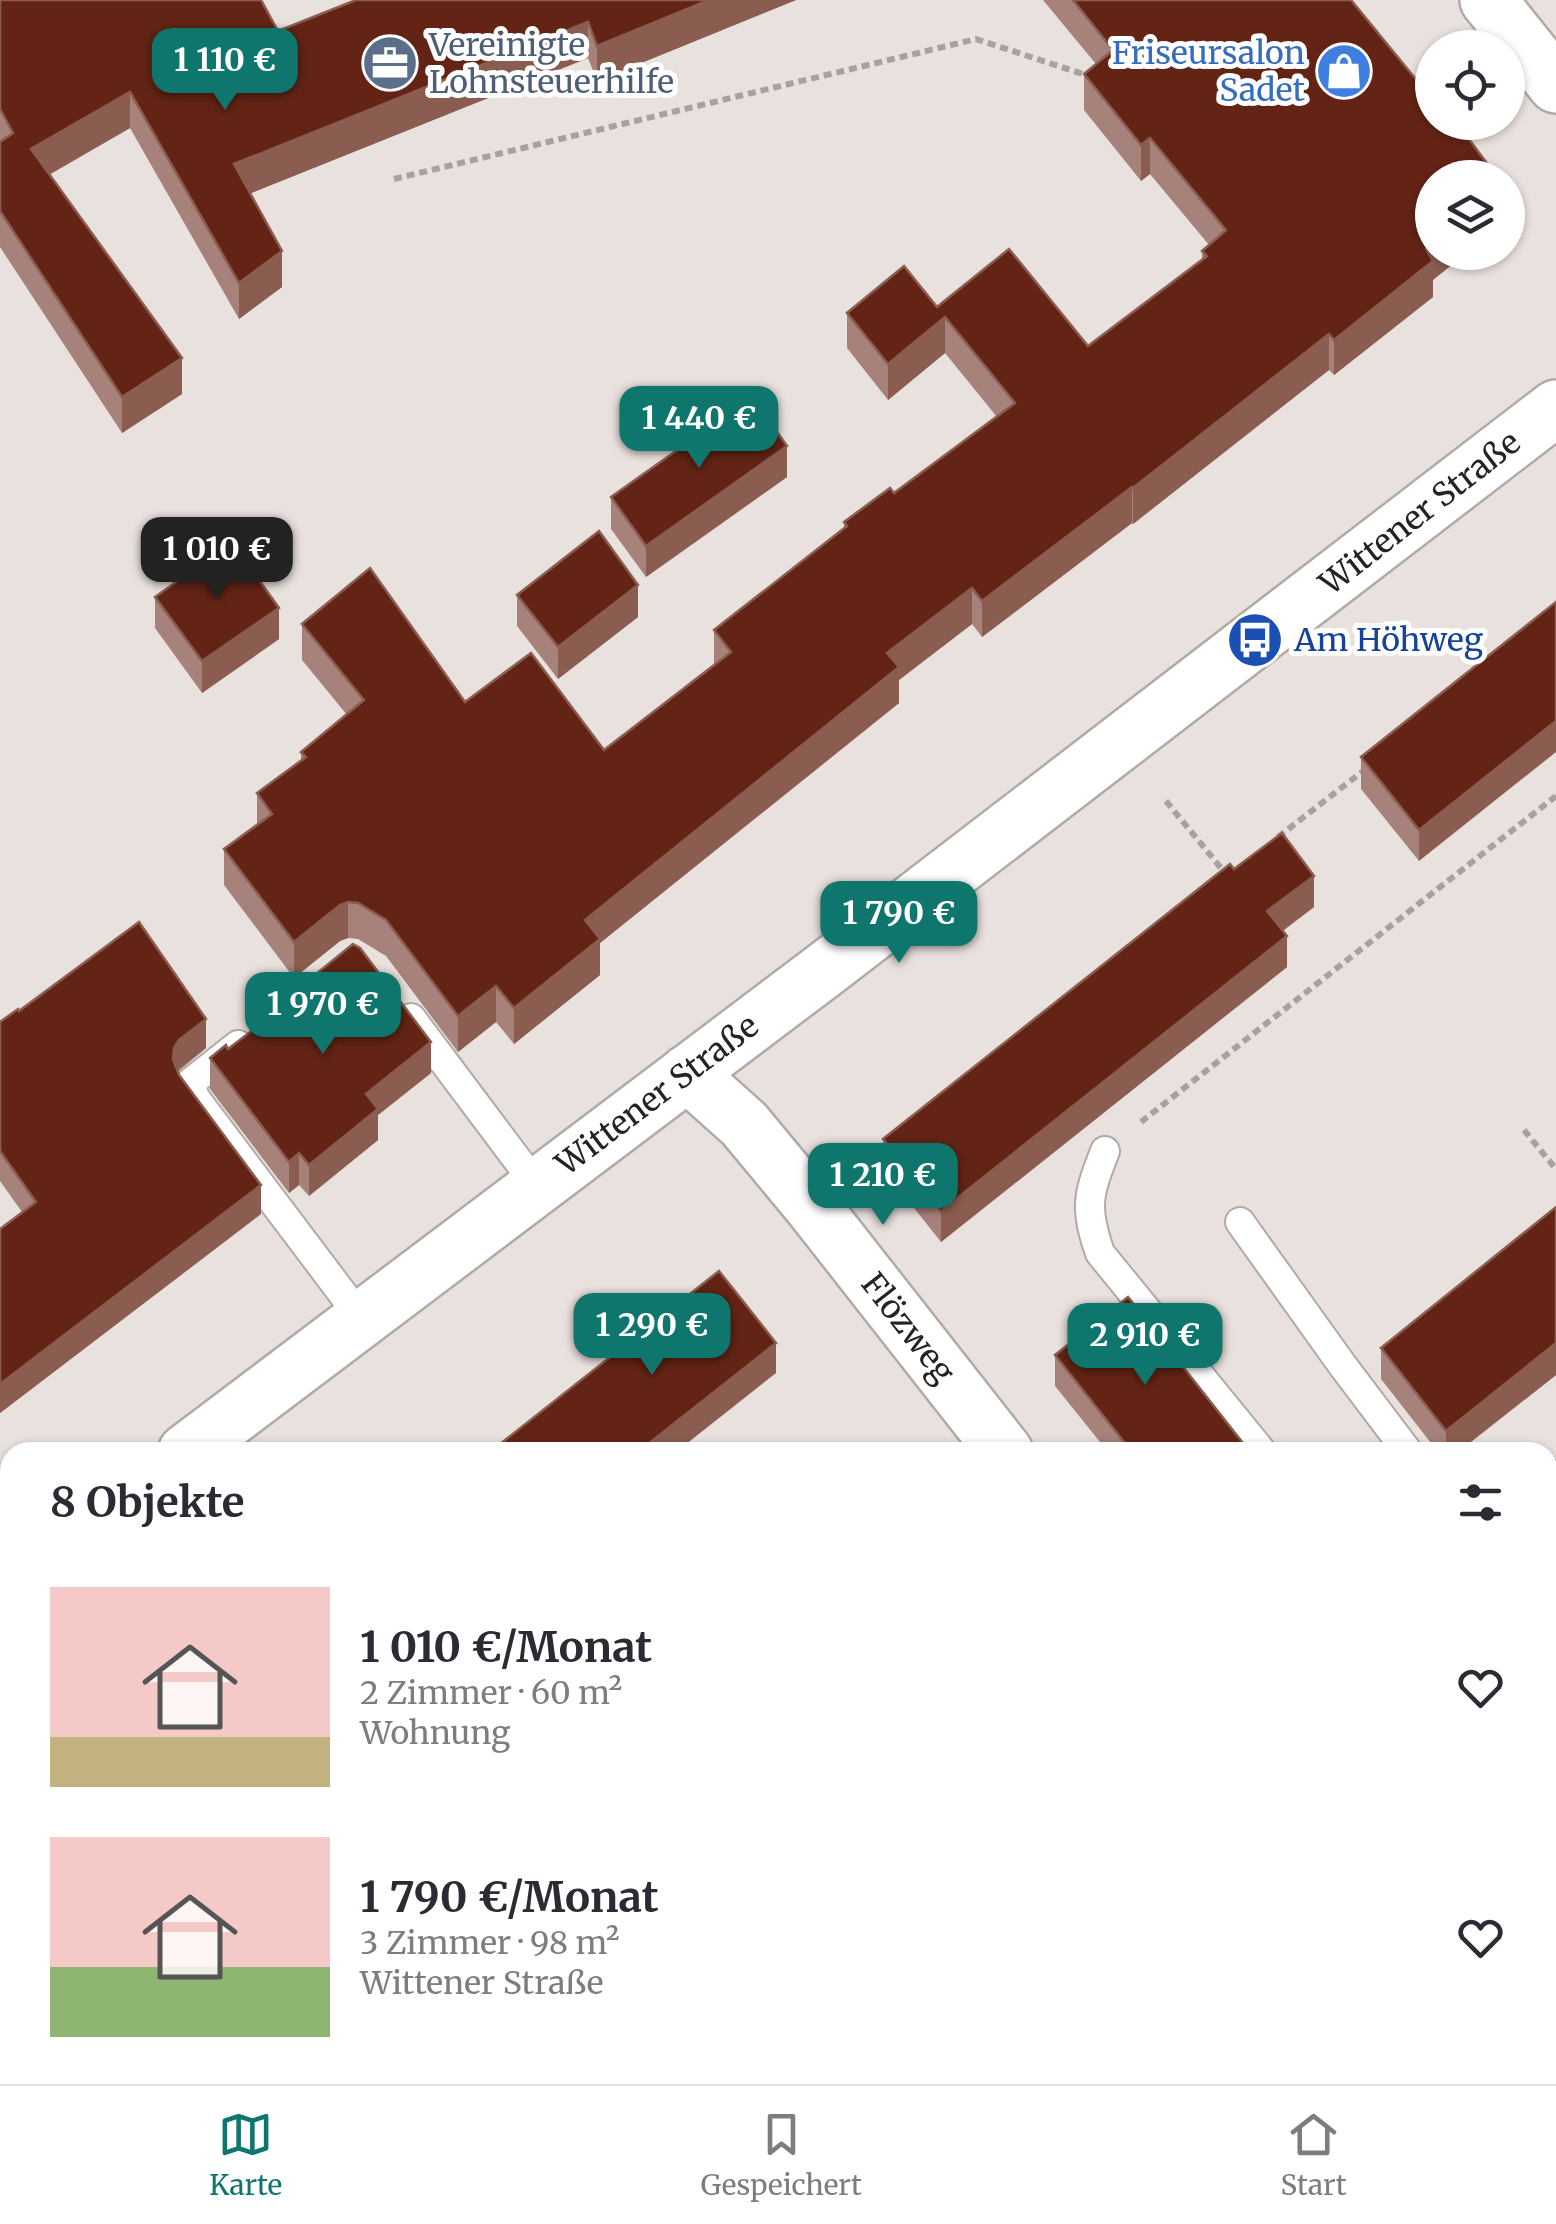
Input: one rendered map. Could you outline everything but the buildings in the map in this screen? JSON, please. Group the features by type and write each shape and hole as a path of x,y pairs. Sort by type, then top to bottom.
{"main road":[{"path":"1488,0 1556,84"},
{"name":"Wittener Straße","path":"199,1442 1556,408"},
{"name":"Flözweg","path":"686,1074 744,1124 997,1442"}],"lane":[{"path":"393,995 537,1186"},
{"path":"263,1025 190,1083 196,1098 361,1318"},
{"path":"1105,1151 1088,1201 1091,1227 1100,1252 1254,1442"},
{"path":"1240,1222 1400,1442"}],"path":[{"path":"394,179 976,39 1108,83"},
{"path":"1275,840 1369,766"},
{"path":"1105,1151 1556,796"},
{"path":"1166,800 1228,877"},
{"path":"1524,1130 1556,1169"},
{"path":"812,1206 889,1145"}],"place":[{"name":"Vereinigte Lohnsteuerhilfe","path":"390,63"},
{"name":"Friseursalon Sadet","path":"1344,71"},
{"name":"Am Höhweg","path":"1255,640"}]}
